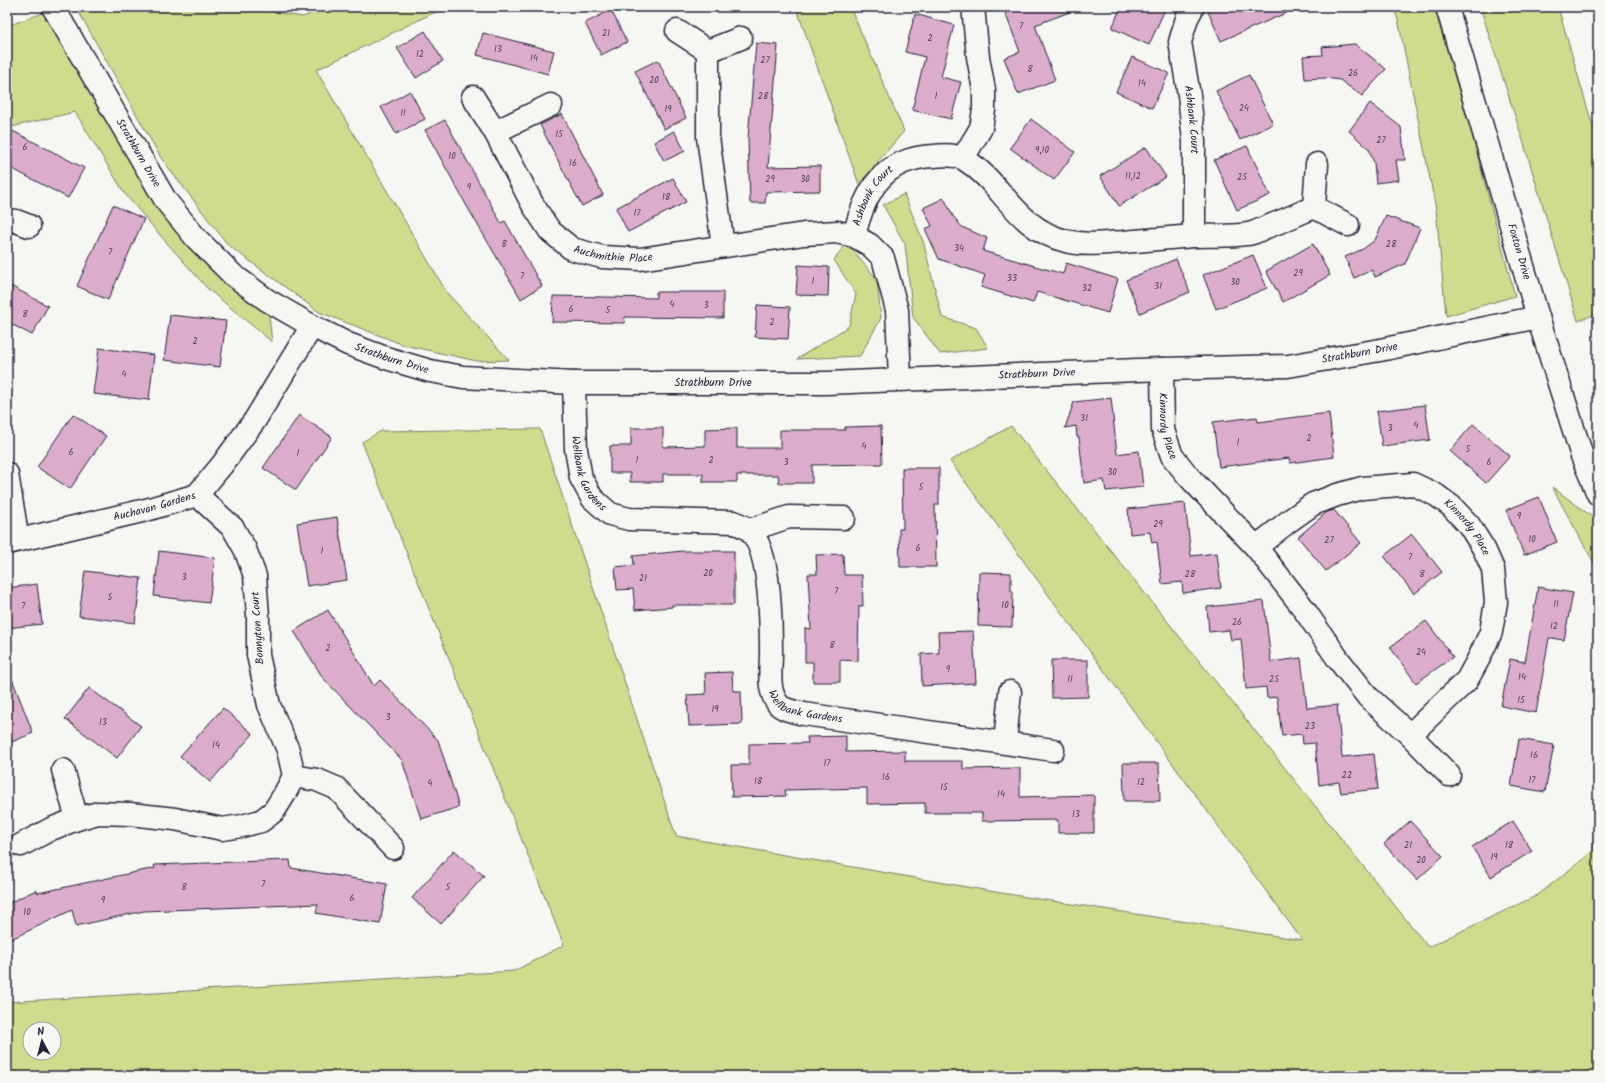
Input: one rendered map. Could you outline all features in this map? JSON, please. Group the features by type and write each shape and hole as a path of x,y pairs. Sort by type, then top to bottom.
{"street":[{"name":"Strathburn Drive","path":"53,7 166,201 196,238 233,275 267,300 312,326 348,344 386,358 430,371 470,378 574,383 827,383 1162,369 1288,366 1380,350 1538,317"},
{"path":"973,7 978,57 984,90 984,110 981,128 963,158 985,177 1023,218 1049,236 1067,242 1089,245 1194,236 1248,234 1314,207"},
{"name":"Ashbank Court","path":"1193,7 1187,18 1180,42 1189,95 1194,141 1194,236"},
{"name":"Foxton Drive","path":"1447,7 1538,317 1582,456 1598,494"},
{"path":"677,31 708,52"},
{"path":"708,52 741,38"},
{"path":"708,52 708,137 723,246"},
{"name":"Auchmithie Place","path":"473,97 495,132 533,205 550,231 572,249 602,257 640,259 804,234 837,232 854,236"},
{"path":"495,132 551,105"},
{"name":"Ashbank Court","path":"900,379 897,310 884,258 870,245 854,236 860,211 871,190 887,171 903,162 926,156 944,155 963,158"},
{"path":"1314,207 1317,164"},
{"path":"1314,207 1348,225"},
{"path":"7,220 16,221 29,226"},
{"name":"Auchavan Gardens","path":"12,542 146,510 196,495 222,465 255,420 312,326"},
{"name":"Kinnordy Place","path":"1162,369 1162,430 1172,456 1189,477 1256,547 1300,605 1338,659 1368,697 1410,735 1449,775"},
{"name":"Wellbank Gardens","path":"574,383 576,449 581,478 592,498 610,514 629,519 734,522 750,530 759,544 765,568 770,620 771,682 774,696 779,705 804,714 1052,750"},
{"path":"7,474 12,542"},
{"name":"Kinnordy Place","path":"1256,547 1313,504 1362,488 1413,484 1436,495 1451,506 1469,525 1484,549 1493,569 1496,602 1491,632 1467,680 1410,735"},
{"name":"Bonnyton Court","path":"196,495 233,528 245,549 255,576 258,616 258,655 269,705 288,750 294,776"},
{"path":"750,530 789,517 844,518"},
{"path":"1005,742 1010,692"},
{"path":"62,770 77,819"},
{"path":"21,845 51,829 98,813 130,814 175,819 222,829 261,822 274,811 294,776 317,780 336,788 393,848"}],"green space":[{"path":"76,7 246,7 303,17 326,7 451,7 431,14 316,70 447,293 509,360 477,361 404,345 319,312 228,245 161,158"},
{"path":"796,7 850,7 904,131 859,184"},
{"path":"1394,7 1434,7 1471,131 1515,296 1446,316 1436,209 1399,24"},
{"path":"1480,7 1558,7 1592,124 1598,122 1598,313 1578,321 1524,144"},
{"path":"54,9 166,201 267,300 272,342 208,289 159,234 125,194 75,112 7,128 7,26"},
{"path":"904,194 923,241 942,317 976,328 988,348 940,354 913,317 905,244 883,205"},
{"path":"846,243 877,279 881,318 860,356 797,359 849,326 856,294 834,260"},
{"path":"1011,426 1428,947 1538,895 1593,851 1598,781 1598,1076 7,1076 7,1002 514,971 564,945 362,442 381,431 540,429 676,836 1001,893 1302,940 950,461"},
{"path":"1552,487 1598,521 1598,570"}],"building":[{"path":"1003,7 1078,7 1078,9 1035,25 1055,80 1018,94 1004,58 1020,52"},
{"path":"1121,7 1166,7 1149,45 1112,28"},
{"path":"1206,7 1300,7 1221,41"},
{"path":"611,10 627,42 601,55 585,23"},
{"path":"915,14 954,25 941,77 961,82 951,119 912,110 925,57 905,52"},
{"path":"425,31 443,61 416,78 397,48"},
{"path":"483,33 554,51 548,74 477,55"},
{"path":"756,43 778,45 768,167 820,166 820,191 766,192 765,203 750,203 748,138"},
{"path":"1355,44 1386,69 1362,96 1340,80 1325,78 1305,79 1303,56 1323,55 1322,47"},
{"path":"1132,57 1169,73 1152,108 1116,92"},
{"path":"658,60 686,118 664,129 635,71"},
{"path":"1249,75 1273,124 1240,140 1216,91"},
{"path":"410,91 425,119 396,134 381,107"},
{"path":"1370,103 1401,127 1405,160 1396,160 1399,180 1376,183 1374,163 1369,149 1349,131"},
{"path":"562,114 603,195 582,206 540,125"},
{"path":"1031,119 1075,152 1054,180 1010,148"},
{"path":"445,120 501,223 505,221 542,286 521,299 425,130"},
{"path":"7,128 84,168 68,198 7,166"},
{"path":"674,131 685,151 664,161 654,142"},
{"path":"1247,146 1270,195 1237,210 1214,160"},
{"path":"1146,147 1166,177 1119,206 1100,176"},
{"path":"673,178 686,202 628,232 616,208"},
{"path":"944,198 953,216 962,227 987,238 983,251 1063,274 1066,263 1118,279 1108,313 1037,292 1033,303 981,287 985,275 939,259 925,229 932,226 923,208"},
{"path":"113,205 144,219 108,300 77,286"},
{"path":"1386,216 1420,228 1405,264 1375,277 1372,270 1354,278 1345,257 1363,249 1375,240"},
{"path":"1313,244 1330,275 1283,302 1266,271"},
{"path":"1253,255 1267,288 1216,309 1203,275"},
{"path":"1176,259 1190,292 1140,313 1126,280"},
{"path":"798,265 829,267 828,296 796,295"},
{"path":"7,284 48,306 32,335 7,322"},
{"path":"656,292 723,292 723,318 625,317 624,323 552,322 553,296 656,298"},
{"path":"757,305 790,307 788,339 755,337"},
{"path":"170,315 226,321 220,367 164,360"},
{"path":"99,348 154,355 149,400 93,394"},
{"path":"1111,398 1117,454 1139,451 1143,487 1106,491 1104,480 1084,483 1079,437 1077,437 1076,426 1065,428 1074,402"},
{"path":"1425,405 1430,440 1382,446 1377,411"},
{"path":"1329,413 1334,457 1290,463 1289,458 1219,467 1213,422 1257,417 1258,422"},
{"path":"73,414 106,436 70,489 37,467"},
{"path":"299,415 332,437 296,490 263,468"},
{"path":"1473,424 1510,456 1486,483 1450,451"},
{"path":"881,426 882,464 812,465 812,483 779,483 778,475 737,475 737,482 703,482 703,474 663,474 663,482 630,482 630,473 610,473 610,446 631,446 631,428 663,428 663,447 705,446 705,429 737,428 737,448 780,448 780,430 845,430 845,427"},
{"path":"902,468 939,468 939,505 935,505 936,567 900,567 899,529 903,529"},
{"path":"1539,497 1557,542 1524,555 1506,510"},
{"path":"1185,503 1191,556 1217,553 1221,588 1183,593 1182,582 1162,584 1157,542 1152,543 1150,532 1130,534 1128,509"},
{"path":"1334,510 1361,543 1326,571 1298,537 1327,512"},
{"path":"337,517 347,580 307,586 297,523"},
{"path":"1412,534 1442,572 1414,594 1384,556"},
{"path":"159,551 215,558 209,603 154,596"},
{"path":"683,551 734,551 734,605 672,605 672,607 635,610 633,589 617,590 615,567 634,565 633,556"},
{"path":"843,554 844,575 862,575 863,606 859,606 858,661 840,660 840,682 813,682 813,662 805,662 805,628 811,629 808,574 817,574 816,555"},
{"path":"85,571 141,578 135,623 79,616"},
{"path":"979,572 1011,573 1011,591 1013,591 1012,627 978,626"},
{"path":"37,584 42,624 7,628 7,588"},
{"path":"1538,587 1573,593 1564,640 1549,638 1536,713 1501,706 1510,659 1525,662"},
{"path":"1264,601 1271,662 1301,658 1307,708 1337,705 1342,757 1374,754 1378,789 1341,793 1339,782 1319,785 1315,743 1303,744 1302,734 1282,736 1277,697 1267,698 1266,687 1246,689 1241,639 1231,640 1229,630 1209,632 1207,607"},
{"path":"328,610 374,686 380,680 438,740 459,807 421,819 402,760 323,678 294,631"},
{"path":"1426,621 1453,657 1416,683 1390,647"},
{"path":"973,631 976,683 922,686 921,654 939,653 938,632"},
{"path":"1051,660 1088,660 1088,697 1052,698"},
{"path":"7,671 9,671 33,733 7,744"},
{"path":"732,672 733,691 741,691 742,724 689,726 687,695 706,694 705,673"},
{"path":"89,688 141,726 117,758 65,719"},
{"path":"223,708 253,734 210,782 180,756"},
{"path":"846,736 846,752 905,751 905,761 963,761 963,769 1020,768 1020,797 1094,795 1094,833 1058,833 1058,820 982,821 982,813 925,813 925,803 867,804 867,788 785,790 786,796 732,797 731,765 749,765 749,744 808,743 807,737"},
{"path":"1519,739 1554,745 1545,792 1511,786"},
{"path":"1123,763 1159,763 1160,801 1124,801"},
{"path":"1410,821 1443,856 1417,880 1384,844"},
{"path":"1513,821 1532,851 1491,877 1472,847"},
{"path":"454,850 484,876 441,924 412,898"},
{"path":"290,860 291,868 387,884 380,924 316,913 318,904 144,911 76,926 72,910 7,941 7,904 36,890 38,893 155,868 154,865"}]}
